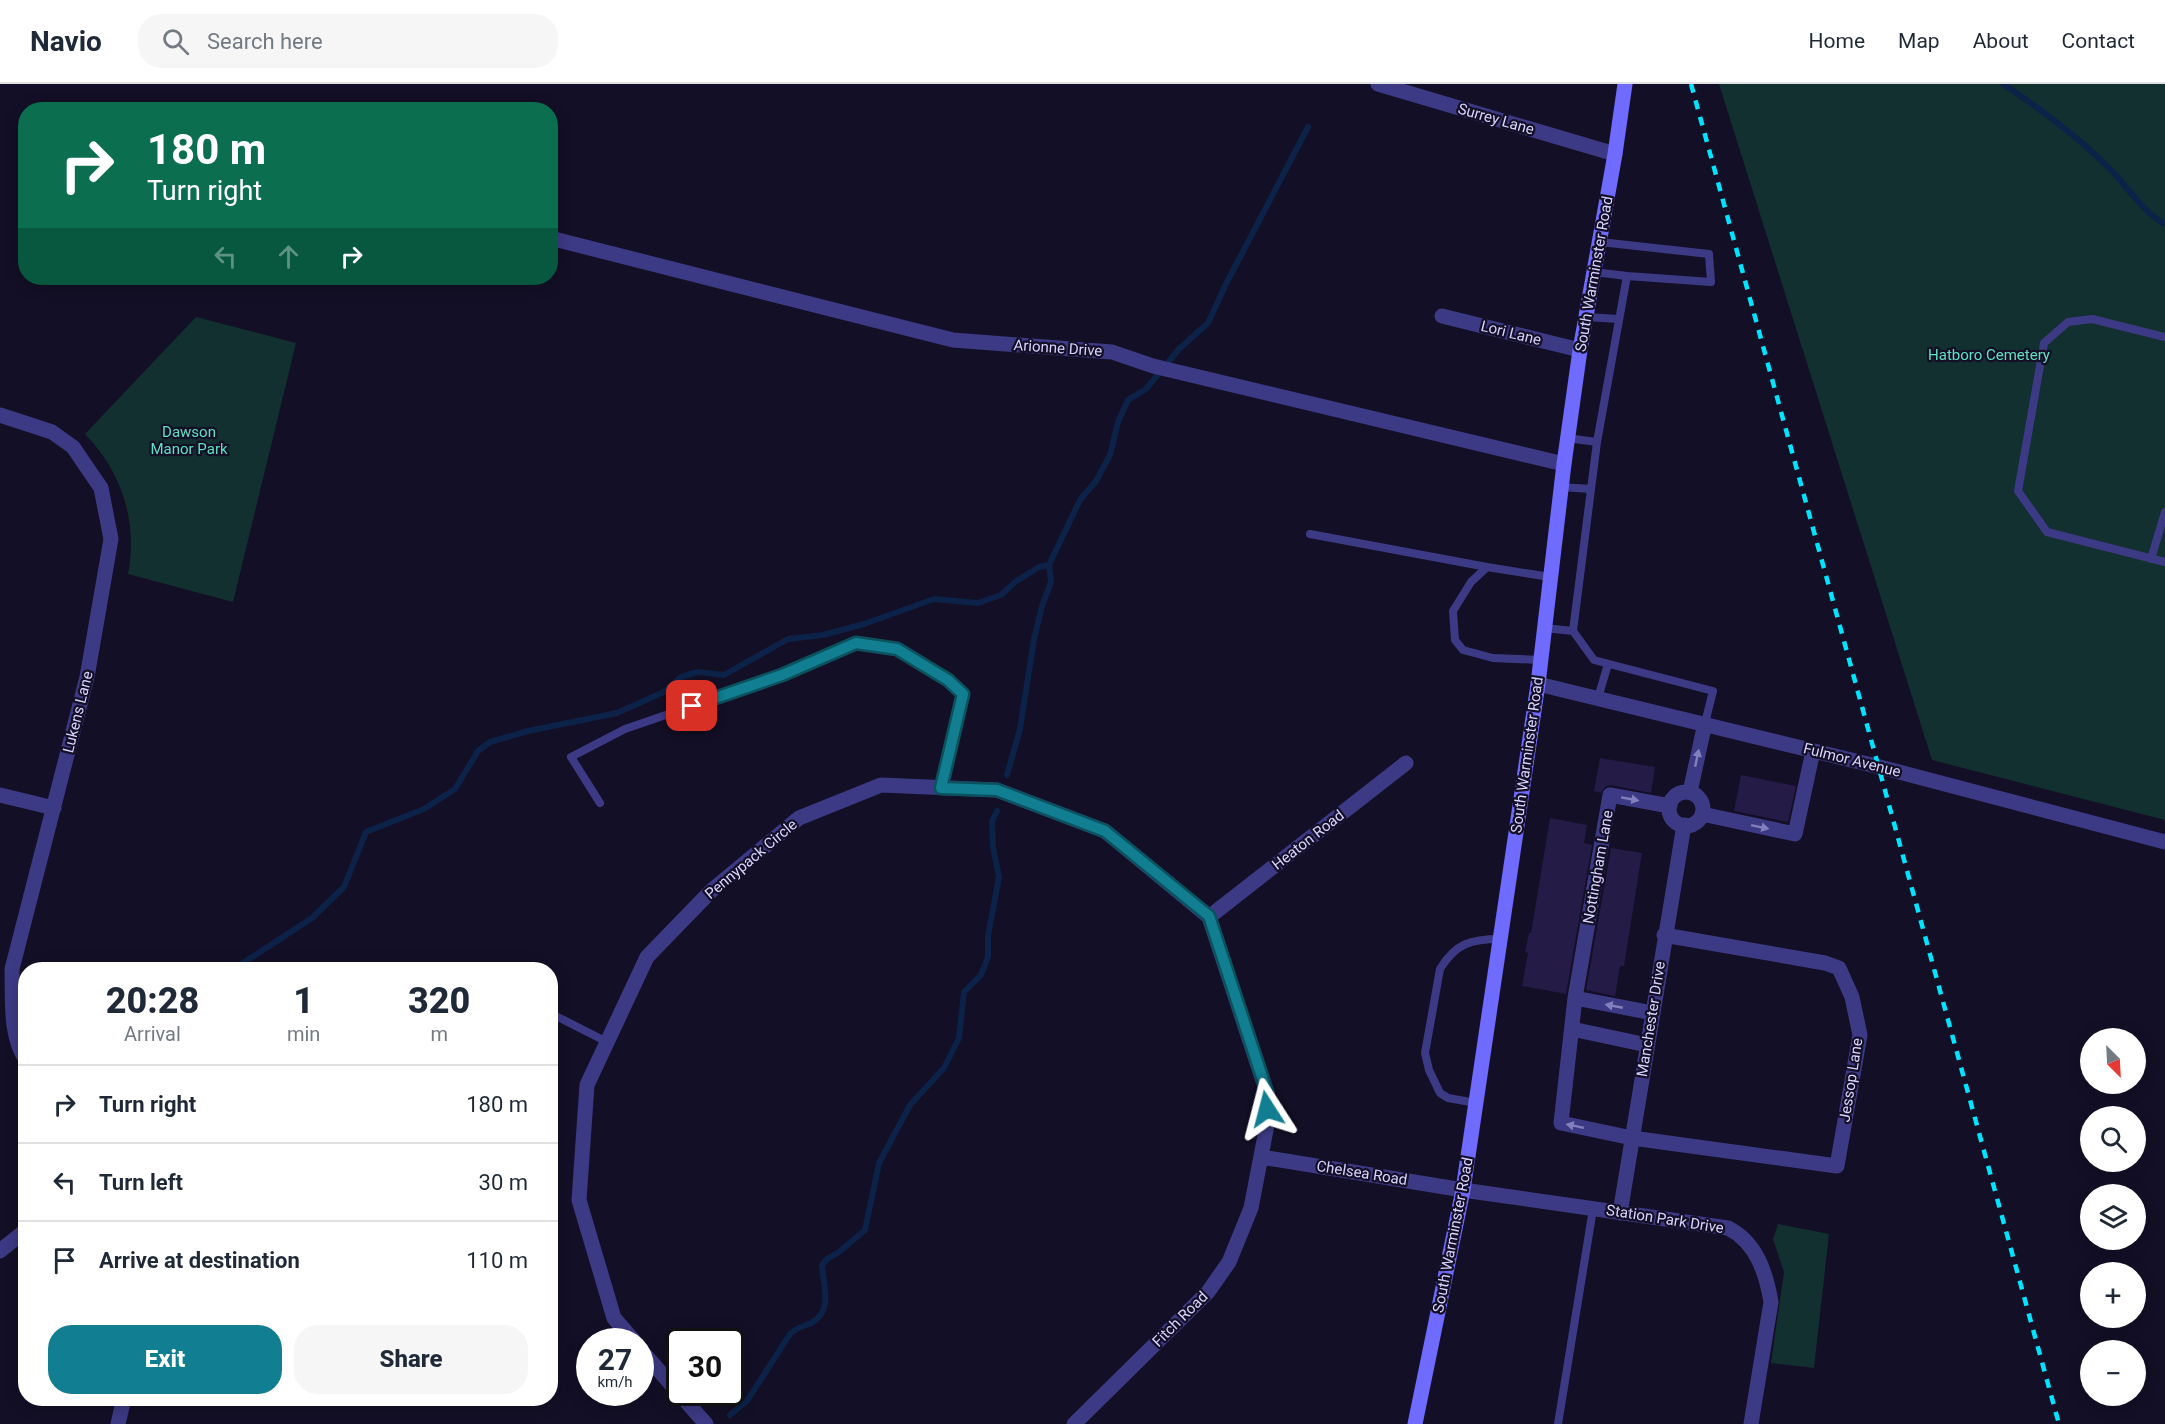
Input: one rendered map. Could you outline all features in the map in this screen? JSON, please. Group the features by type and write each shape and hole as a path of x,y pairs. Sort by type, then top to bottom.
{"street":[{"name":"Surrey Lane","path":"1378,84 1615,154"},
{"name":"South Warminster Road","path":"1415,1424 1463,1190 1538,684 1567,438 1625,84"},
{"name":"Arionne Drive","path":"558,240 953,340 1112,352 1154,366 1564,464"},
{"name":"Lori Lane","path":"1442,316 1580,350"},
{"name":"Lukens Lane","path":"0,415 52,432 73,447 101,489 111,539 87,677 12,969 13,1018 18,1040"},
{"name":"Fulmor Avenue","path":"1538,684 1704,723 2165,842"},
{"path":"1690,792 1704,723"},
{"path":"1702,814 1795,834 1813,751"},
{"name":"Heaton Road","path":"1209,916 1406,763"},
{"name":"Pennypack Circle","path":"623,1328 614,1318 579,1200 587,1086 647,957 711,891 799,818 881,785 997,790 1105,831 1209,916"},
{"path":"1690,792 1695,794 1702,803 1702,814 1695,823 1684,825 1674,820 1670,806 1679,793 1690,792"},
{"path":"0,795 54,808"},
{"name":"Nottingham Lane","path":"1575,998 1610,795 1670,806"},
{"name":"Manchester Drive","path":"1620,1213 1664,935 1684,825"},
{"path":"1209,916 1267,1092 1267,1125 1261,1157"},
{"name":"Jessop Lane","path":"1632,1138 1837,1167 1860,1035 1852,997 1839,969 1825,963 1664,935"},
{"path":"1632,1138 1561,1123 1575,998 1653,1013"},
{"path":"1572,1029 1647,1044"},
{"name":"Chelsea Road","path":"1261,1157 1463,1190"},
{"name":"Fitch Road","path":"1074,1424 1208,1292 1229,1262 1251,1208 1261,1157"},
{"name":"Station Park Drive","path":"1463,1190 1728,1228 1739,1234 1750,1244 1768,1283 1771,1302 1751,1424"},
{"path":"0,1251 18,1236"},
{"path":"654,1365 706,1424"},
{"path":"118,1424 122,1406"}],"lane":[{"path":"1594,272 1711,282 1709,254 1600,242"},
{"path":"1627,276 1597,442 1573,631 1594,660 1713,691 1704,723"},
{"path":"1586,317 1619,319"},
{"path":"2165,337 2092,319 2068,322 2044,343 2018,491 2047,532 2165,562"},
{"path":"1567,438 1597,442"},
{"path":"1561,487 1591,489"},
{"path":"2151,559 2165,512"},
{"path":"1310,534 1550,577"},
{"path":"1487,567 1471,582 1452,611 1455,640 1463,650 1492,658 1541,660"},
{"path":"1545,628 1573,631"},
{"path":"600,804 572,757 625,729 782,675 856,643 897,649 948,680 963,694 941,788"},
{"path":"1599,698 1608,664"},
{"path":"1476,1103 1448,1098 1440,1093 1429,1070 1425,1053 1440,969 1446,959 1465,943 1476,939 1500,939"},
{"path":"558,1017 607,1042"},
{"path":"1558,1424 1593,1209"}],"green space":[{"name":"Hatboro Cemetery","path":"1719,84 2165,84 2165,820 1932,760"},
{"name":"Dawson Manor Park","path":"196,317 296,343 233,602 128,574 131,536 124,499 109,465 85,434"},
{"path":"1778,1224 1829,1234 1814,1368 1771,1363 1784,1272 1773,1239"}],"building":[{"path":"1600,758 1655,767 1651,793 1611,785 1606,786 1601,793 1594,791"},
{"path":"1741,775 1796,786 1788,822 1734,811"},
{"path":"1550,818 1587,825 1584,843 1592,845 1566,994 1522,986 1528,953 1525,952 1529,933 1531,933"},
{"path":"1611,848 1642,853 1624,966 1620,966 1615,996 1586,990"}],"waterway":[{"path":"2003,84 2074,136 2113,172 2143,207 2165,224"},
{"path":"1007,775 1020,729 1034,639 1051,582 1049,565 1080,500 1096,481 1110,455 1118,422 1128,400 1146,389 1179,349 1208,323 1308,127"},
{"path":"245,962 312,918 344,887 366,832 424,809 455,789 478,751 490,742 528,731 617,713 664,692 681,677 698,672 724,675 788,639 823,635 864,624 934,599 978,603 1001,595 1015,582 1039,567 1049,565"},
{"path":"730,1415 747,1401 790,1334 811,1323 823,1312 825,1297 822,1265 865,1230 879,1163 910,1105 944,1068 959,1038 964,992 981,975 988,957 988,936 999,877 993,847 992,821 997,811"}],"railway":[{"path":"1691,84 2059,1424"}],"route":[{"path":"692,706 782,675 856,643 897,649 948,680 963,694 941,788 997,790 1105,831 1209,916 1267,1092 1267,1109"}]}
